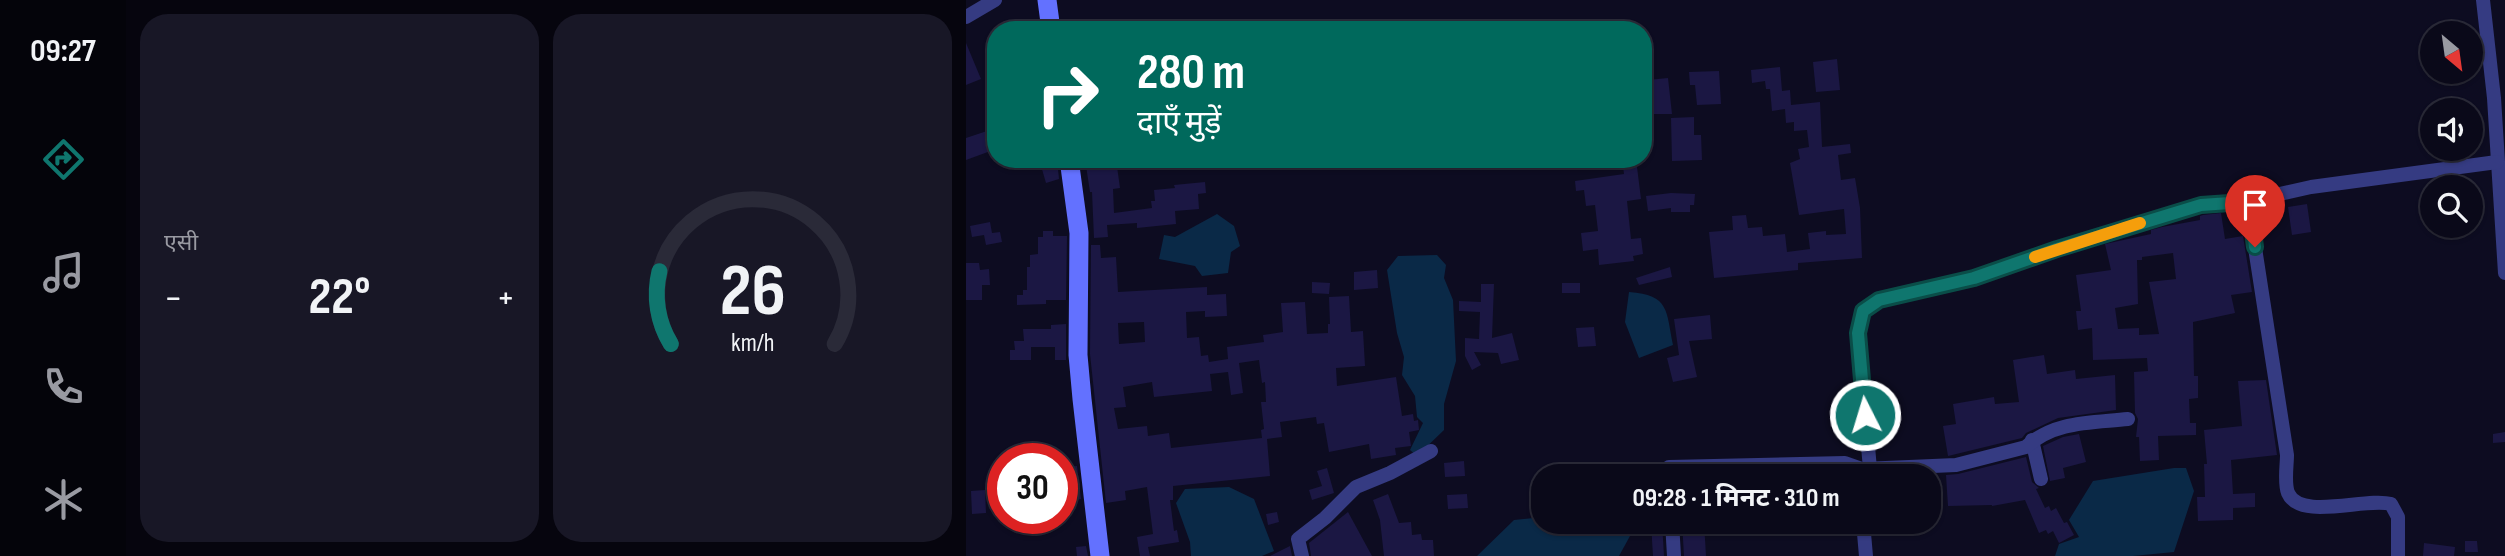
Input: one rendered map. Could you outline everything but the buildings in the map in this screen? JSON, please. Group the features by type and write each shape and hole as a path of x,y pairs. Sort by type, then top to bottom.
{"street":[{"path":"966,17 995,0"},
{"path":"1046,0 1050,21"},
{"path":"2483,0 2494,99 2505,273"},
{"path":"1864,464 1858,333 1863,311 1879,300 1974,278 2069,245 2201,205 2244,202 2311,187 2497,162"},
{"path":"1070,168 1079,233 1078,355 1099,556"},
{"path":"2244,202 2252,222 2287,455 2287,491 2294,501 2312,508 2379,501 2391,504 2398,517 2398,556"},
{"path":"1941,466 1956,465 2026,447 2032,440 2067,425 2128,419"},
{"path":"2032,440 2041,479"},
{"path":"1302,556 1298,539 1325,518 1356,487 1431,451"},
{"path":"1801,464 1847,464"},
{"path":"1673,534 1674,556"},
{"path":"1864,534 1866,556"}],"water":[{"path":"1217,214 1234,226 1240,246 1231,252 1228,273 1202,276 1195,266 1159,259 1164,235 1175,237"},
{"path":"1437,255 1446,265 1444,278 1453,300 1456,361 1444,404 1444,430 1417,456 1410,450 1423,423 1417,417 1415,396 1402,375 1404,357 1397,333 1387,270 1398,256"},
{"path":"1629,292 1652,297 1664,307 1673,345 1639,358 1625,322"},
{"path":"2186,468 2194,491 2174,552 2133,556 2055,556 2059,544 2079,537 2069,520 2093,481"},
{"path":"1229,487 1254,499 1274,551 1262,556 1191,556 1190,542 1176,503 1185,489"},
{"path":"1531,518 1531,534 1630,536 1619,556 1477,556 1514,520"}],"slow traffic":[{"path":"2035,257 2140,223"}],"route":[{"path":"1865,415 1858,333 1863,311 1879,300 1974,278 2128,226 2201,205 2244,202 2252,222 2255,247"}]}
